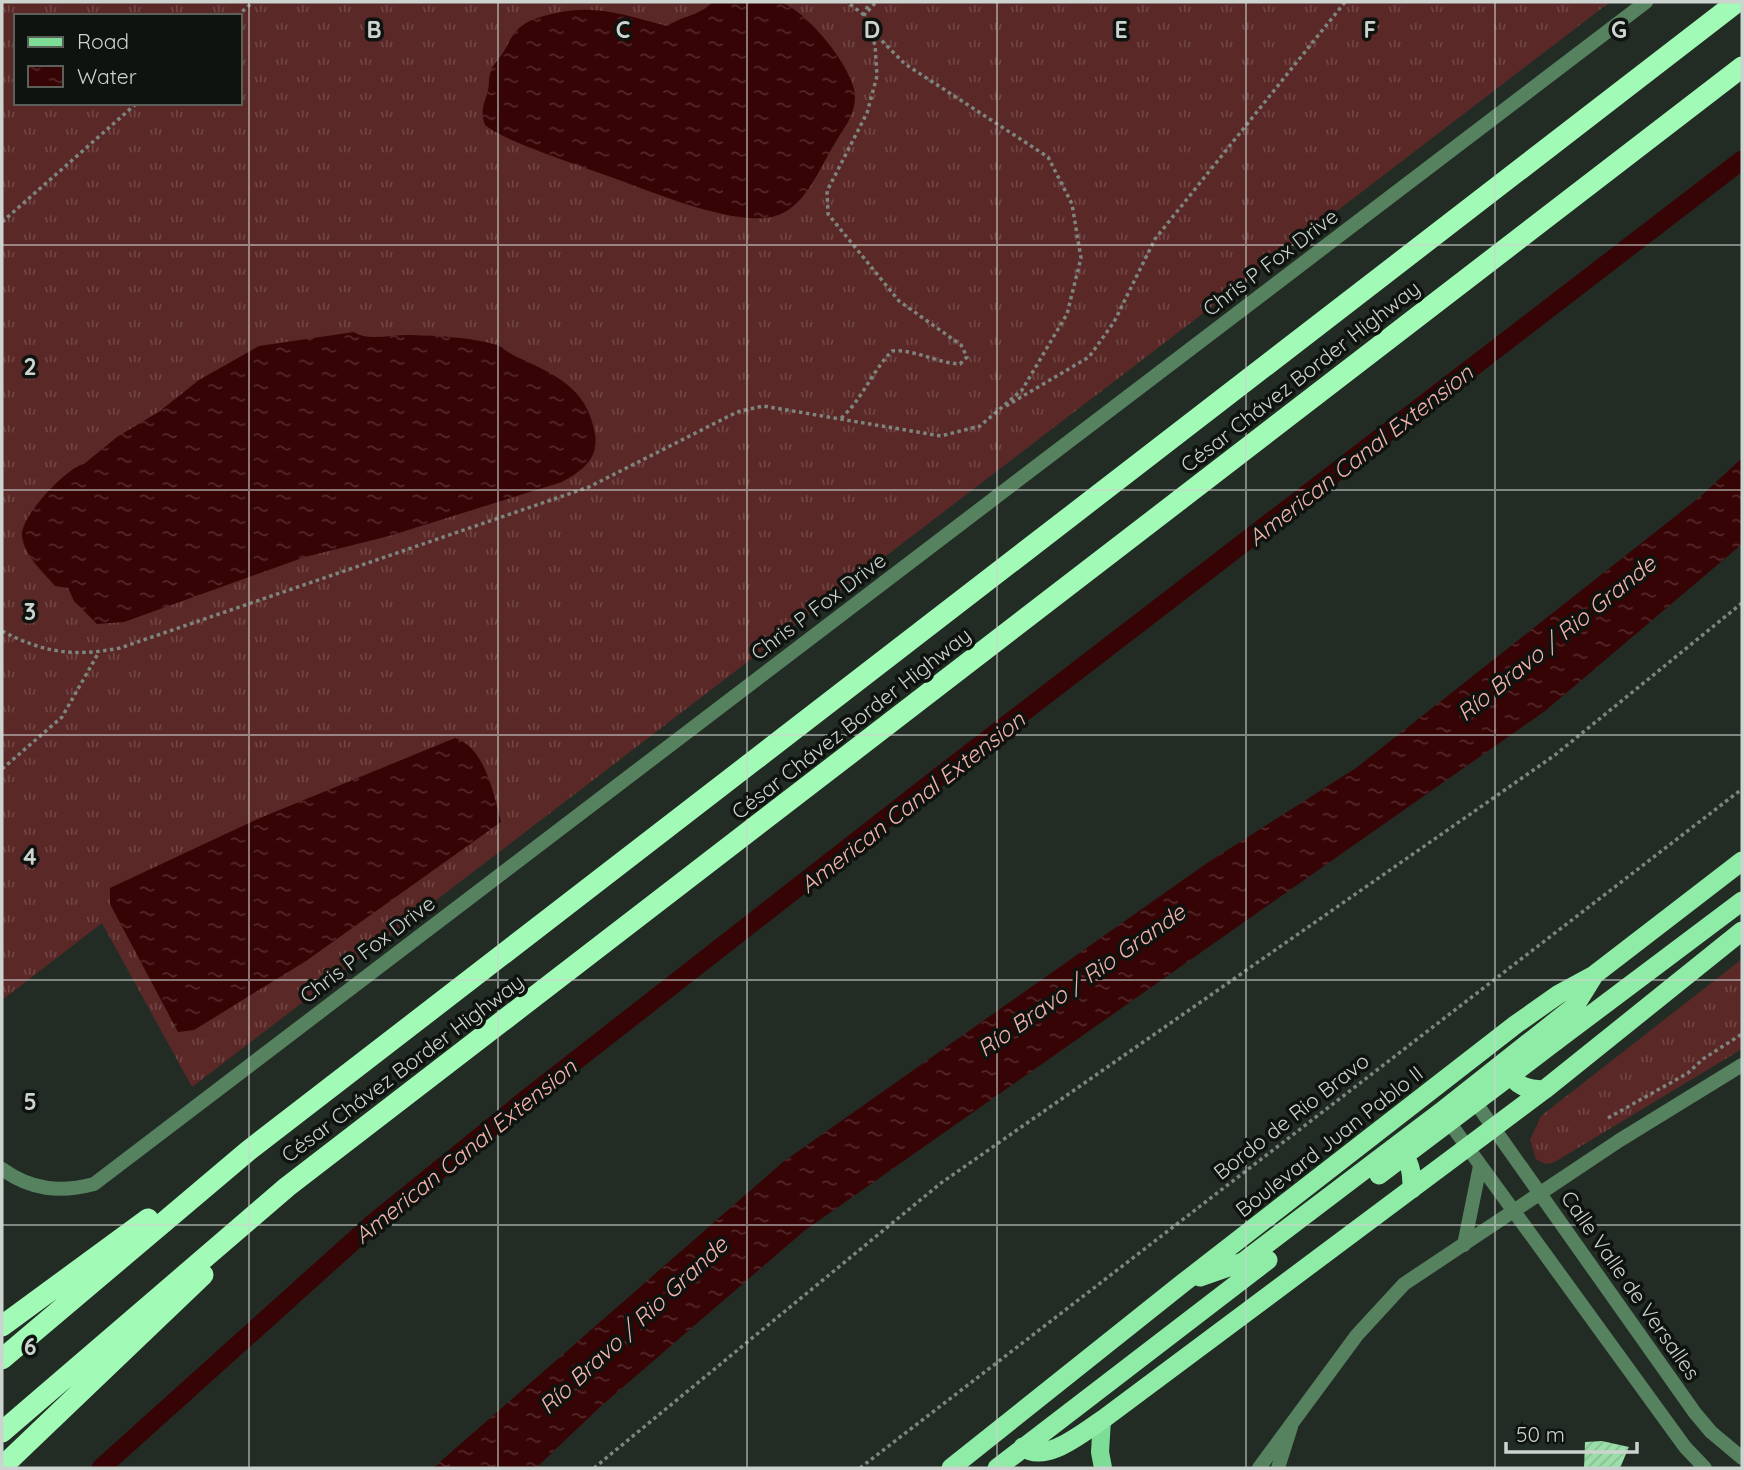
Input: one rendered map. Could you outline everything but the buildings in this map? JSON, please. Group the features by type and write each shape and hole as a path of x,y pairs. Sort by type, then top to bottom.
{"highway":[{"name":"César Chávez Border Highway","path":"2,1359 248,1151 1737,2"},
{"name":"César Chávez Border Highway","path":"2,1432 288,1187 1742,67"},
{"name":"Boulevard Juan Pablo II","path":"951,1468 1183,1283 1515,1025 1559,994 1594,975 1742,861"},
{"path":"1004,1467 1023,1447 1060,1418 1742,901"},
{"path":"1023,1447 1029,1451 1046,1451 1102,1420 1544,1090 1742,932"},
{"path":"1183,1283 1243,1262 1575,1006 1594,975"},
{"path":"1517,1053 1509,1063 1508,1070 1515,1082 1526,1089 1544,1090"},
{"path":"2,1326 132,1230 248,1151"},
{"path":"1386,1153 1399,1154 1407,1160 1412,1168 1412,1189"},
{"path":"2,1467 208,1271 288,1187"}],"main road":[{"path":"1102,1420 1100,1452 1103,1468"}],"street":[{"name":"Chris P Fox Drive","path":"2,1169 20,1181 47,1189 75,1189 94,1184 1646,2"},
{"path":"1259,1468 1293,1419 1390,1298 1430,1265 1742,1065"},
{"name":"Calle Valle de Versalles","path":"1468,1091 1695,1413 1711,1432 1742,1458"},
{"path":"1442,1111 1466,1148 1685,1447 1705,1468"},
{"path":"1464,1245 1480,1166"},
{"path":"1278,1468 1293,1419"}],"path":[{"path":"239,14 253,2"},
{"path":"2,631 23,642 55,652 99,652 120,648 589,487 737,412 763,406 941,436 979,426 1021,390 1067,314 1080,258 1072,204 1048,157 905,64 880,39 864,15 847,2"},
{"path":"841,418 852,409 877,366 892,351 909,349 947,364 960,364 967,357 961,345 899,301 828,214 827,191 867,113 877,76 876,45 864,15 869,2"},
{"path":"864,15 876,2"},
{"path":"998,410 1089,357 1114,322 1155,239 1345,2"},
{"path":"2,222 135,105"},
{"path":"594,1468 941,1183 1555,755 1742,603"},
{"path":"2,769 62,717 99,652"},
{"name":"Bordo de Rio Bravo","path":"860,1468 1742,789"},
{"path":"1608,1118 1688,1073 1703,1059 1742,1034"}],"green space":[{"path":"2,2 1610,2 192,1087 102,923 2,1000"},
{"path":"1742,959 1742,1049 1553,1163 1545,1164 1536,1159 1530,1140 1541,1116"}],"water":[{"path":"713,2 774,2 792,8 828,42 853,84 855,102 849,120 800,200 779,215 748,218 686,204 525,146 485,125 483,108 491,72 511,38 527,23 556,13 586,10 612,12 667,26 701,11"},
{"path":"354,332 366,337 454,337 499,346 555,376 576,393 591,418 595,434 596,443 592,457 582,469 562,482 389,536 305,557 124,622 97,624 74,601 68,588 55,586 30,556 22,536 23,528 36,506 56,483 117,437 160,411 199,380 259,346"},
{"name":"Río Bravo / Rio Grande","path":"1742,458 1742,544 1545,711 804,1231 600,1407 536,1468 433,1468 783,1162 1207,863 1356,768 1701,496"},
{"path":"455,738 465,743 481,761 501,822 306,961 194,1030 178,1032 110,904 110,888 260,818"}],"waterway":[{"name":"American Canal Extension","path":"101,1468 370,1226 524,1101 944,773 1742,160"}]}
